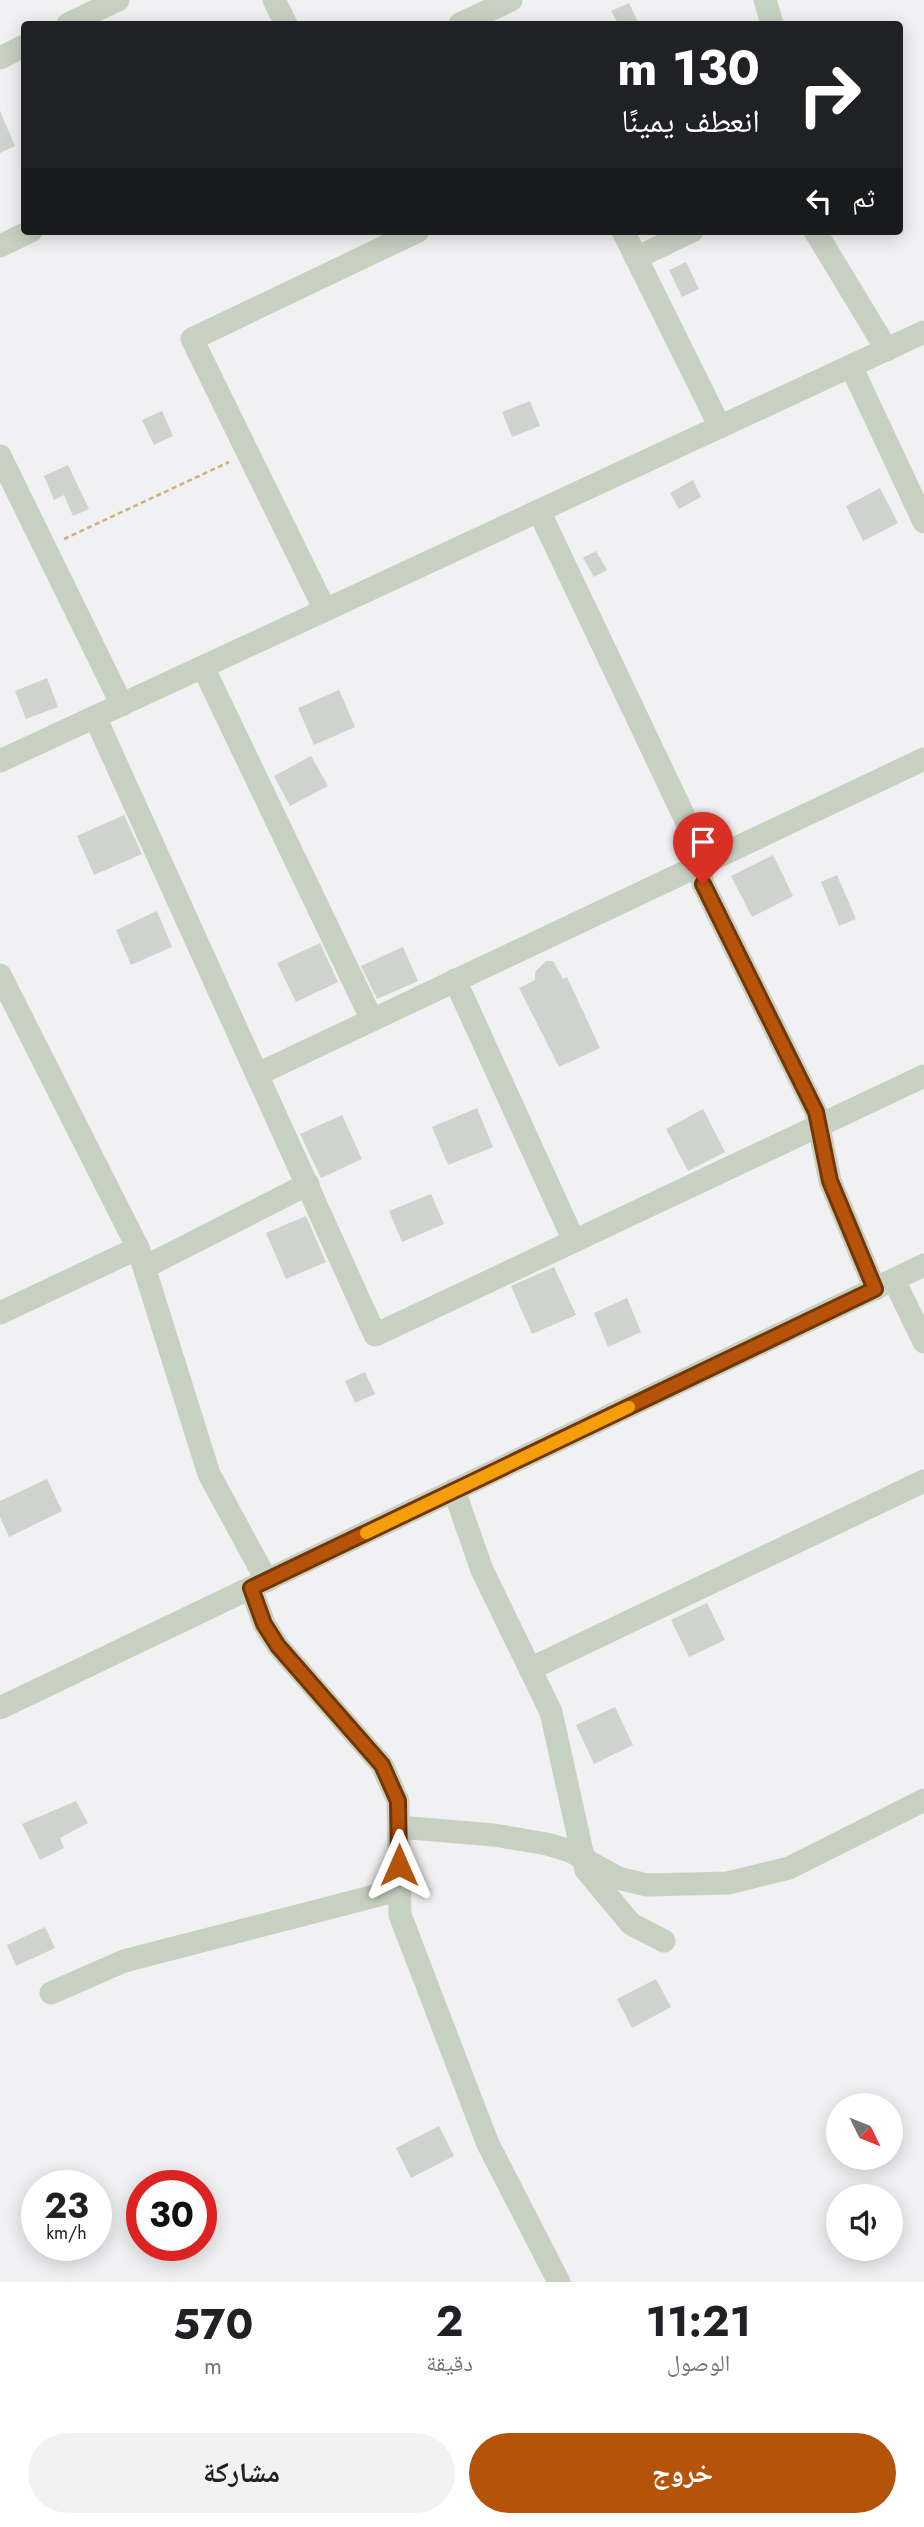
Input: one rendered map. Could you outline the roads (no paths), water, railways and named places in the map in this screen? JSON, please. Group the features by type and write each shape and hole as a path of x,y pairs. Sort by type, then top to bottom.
{"street":[{"path":"74,21 118,0"},
{"path":"274,0 284,21"},
{"path":"466,21 511,0"},
{"path":"0,58 21,48"},
{"path":"0,246 23,235"},
{"path":"325,610 192,339 383,239 400,235"},
{"path":"625,235 720,428"},
{"path":"636,258 684,235"},
{"path":"817,235 887,349"},
{"path":"0,761 924,332"},
{"path":"851,366 924,522"},
{"path":"0,456 122,705"},
{"path":"539,511 692,834 703,884 816,1112 830,1181 885,1284 924,1342"},
{"path":"203,667 372,1020"},
{"path":"95,718 375,1335 924,1076"},
{"path":"258,1074 924,759"},
{"path":"0,975 141,1258 209,1474 259,1584 264,1624 278,1646 382,1765 398,1801 398,1890 402,1924 488,2144 559,2282"},
{"path":"455,981 574,1241"},
{"path":"0,1313 141,1258 308,1184"},
{"path":"0,1708 924,1265"},
{"path":"530,1669 924,1481"},
{"path":"454,1490 482,1570 551,1712 586,1870 631,1924 664,1941"},
{"path":"399,1827 494,1835 547,1844 618,1878 647,1885 728,1884 789,1868 924,1800"},
{"path":"51,1993 124,1961 398,1890"}]}
